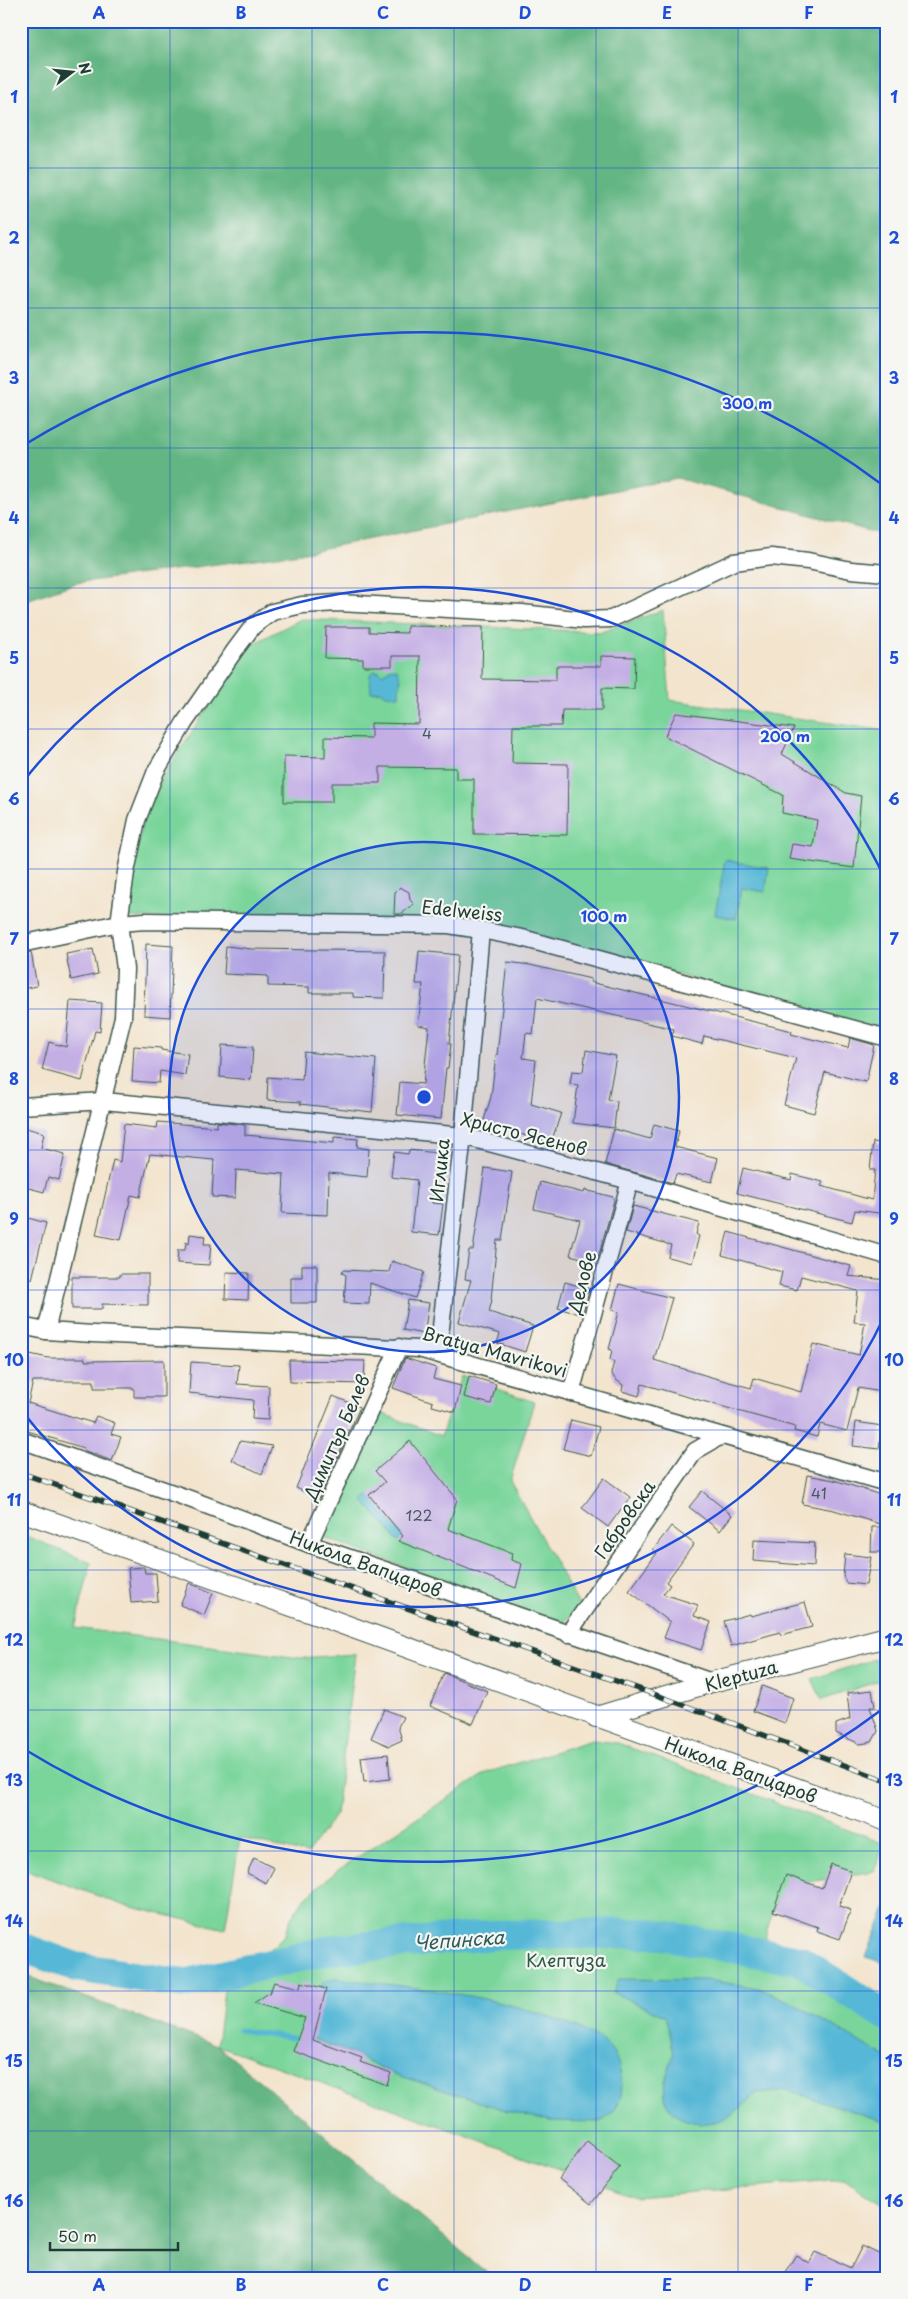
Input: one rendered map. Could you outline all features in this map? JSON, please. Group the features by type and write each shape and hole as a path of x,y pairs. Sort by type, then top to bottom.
{"street":[{"path":"46,1331 104,1101 123,1017 125,968 119,924 126,872 137,820 156,771 185,722 253,626 272,612 302,605 339,603 522,613 584,620 611,619 734,562 771,557 808,560 851,570 887,573"},
{"name":"Edelweiss","path":"21,944 119,924 145,921 429,925 481,930 522,938 887,1038"},
{"name":"Иглика","path":"438,1353 463,1136 481,930"},
{"name":"Христо Ясенов","path":"21,1106 104,1101 463,1136 630,1181 887,1256"},
{"name":"Делове","path":"572,1393 630,1181"},
{"name":"Bratya Mavrikovi","path":"21,1326 46,1331 399,1346 438,1353 887,1483"},
{"name":"Димитър Белев","path":"309,1544 399,1346"},
{"name":"Габровска","path":"568,1634 695,1451 720,1436"},
{"name":"Никола Вапцаров","path":"21,1440 187,1498 309,1544 712,1682"},
{"name":"Никола Вапцаров","path":"21,1511 323,1617 887,1821"},
{"name":"Kleptuza","path":"596,1717 712,1682 887,1637"}],"green space":[{"path":"21,21 887,21 887,536 677,478 300,553 76,583 21,602"},
{"path":"663,610 670,700 887,731 887,1010 883,1031 539,937 126,917 142,822 163,776 247,647 301,619 601,632"},
{"path":"462,1376 534,1402 510,1481 580,1607 562,1624 322,1537 376,1411 441,1436"},
{"path":"21,1534 91,1563 75,1628 300,1658 355,1654 336,1814 307,1854 240,1838 225,1929 123,1905 21,1868"},
{"path":"887,1655 887,1678 822,1700 812,1679"},
{"name":"Клептуза","path":"592,1740 618,1743 885,1844 874,1871 786,1886 776,1902 766,1933 766,1966 799,1974 856,2013 887,2031 887,2207 844,2179 636,2197 217,2045 224,1990 285,1935 291,1918 304,1899 338,1870 486,1773"},
{"path":"21,1974 217,2045 493,2278 21,2278"}],"water":[{"path":"391,668 397,669 401,680 399,696 386,695 381,691 371,692 370,675 373,671 379,671 383,674"},
{"path":"725,860 769,868 765,892 742,888 736,919 715,915"},
{"path":"369,1495 403,1536 398,1541 364,1501"},
{"path":"887,1906 887,1964 866,1957"},
{"name":"Клептуза","path":"337,1978 425,1989 484,1999 541,2014 586,2031 606,2045 617,2061 622,2084 619,2102 602,2122 549,2121 505,2110 391,2073 362,2058 311,2038 323,1982"},
{"name":"Клептуза","path":"619,1979 707,1980 759,1988 791,2002 887,2058 887,2122 787,2090 757,2093 732,2114 709,2123 692,2122 678,2116 672,2111 665,2098 665,2080 671,2064 672,2048 665,2016 613,1993"}],"building":[{"path":"407,626 483,627 482,679 556,680 556,666 601,666 601,656 635,657 634,689 602,688 602,710 562,710 561,726 513,726 512,763 568,764 567,835 474,834 474,779 456,779 456,768 380,767 380,783 332,783 332,802 284,802 284,756 325,757 325,737 371,738 371,723 419,724 420,656 392,656 392,666 363,666 363,659 325,658 326,627 369,627 369,632 407,633"},
{"path":"676,713 794,728 782,754 846,793 861,796 854,868 789,859 792,844 813,847 817,820 782,813 783,795 665,736"},
{"path":"400,887 409,892 410,900 414,904 401,914 394,914 395,892"},
{"path":"146,944 173,946 170,1017 144,1015"},
{"path":"226,946 252,949 385,951 384,998 353,997 353,993 309,993 309,987 268,986 268,976 224,974"},
{"path":"93,949 98,974 71,980 66,954"},
{"path":"419,951 458,955 449,1044 451,1044 448,1068 446,1068 441,1119 397,1115 400,1082 423,1084 429,1027 418,1025 423,984 416,984"},
{"path":"31,952 37,986 21,989 21,954"},
{"path":"507,962 530,965 591,979 590,982 792,1031 791,1034 848,1048 850,1038 874,1045 866,1082 825,1072 814,1113 784,1105 796,1058 704,1036 702,1044 672,1036 674,1029 537,998 533,1034 526,1033 523,1058 536,1060 531,1104 561,1113 551,1143 483,1123 491,1097"},
{"path":"70,1001 102,1003 100,1032 95,1031 82,1081 42,1070 49,1042 66,1047"},
{"path":"222,1045 253,1047 251,1080 220,1077"},
{"path":"134,1046 161,1048 161,1050 188,1054 185,1075 160,1071 159,1083 132,1081"},
{"path":"586,1050 616,1056 608,1100 617,1101 614,1128 573,1123 578,1085 570,1084 572,1071 583,1072"},
{"path":"304,1052 376,1059 372,1112 300,1104 301,1102 267,1100 268,1077 302,1080"},
{"path":"158,1122 217,1127 217,1122 245,1125 245,1135 334,1143 334,1137 358,1139 357,1147 369,1149 367,1177 329,1173 328,1215 282,1213 284,1174 236,1170 235,1198 212,1197 214,1160 150,1154 140,1197 131,1195 121,1240 96,1235 113,1160 120,1162 124,1124 157,1128"},
{"path":"654,1124 679,1131 675,1147 718,1158 712,1182 676,1174 673,1183 605,1164 614,1129 650,1139"},
{"path":"26,1128 44,1133 41,1148 65,1154 59,1180 48,1177 44,1192 21,1186 21,1132 25,1132"},
{"path":"873,1142 887,1144 887,1214 855,1210 852,1222 737,1193 743,1168 791,1180 792,1174 823,1182 821,1186 872,1200 875,1170 870,1170"},
{"path":"409,1150 438,1153 432,1203 443,1204 439,1235 411,1232 417,1180 391,1177 394,1152 408,1154"},
{"path":"485,1168 512,1172 502,1240 497,1240 492,1300 489,1312 533,1326 525,1352 497,1343 500,1334 459,1322 471,1280 465,1279 469,1250 473,1250"},
{"path":"540,1182 584,1193 585,1190 613,1197 614,1200 597,1262 570,1255 580,1220 534,1209"},
{"path":"633,1206 699,1223 696,1234 699,1236 692,1263 668,1257 671,1245 626,1232"},
{"path":"21,1216 46,1223 32,1279 21,1277"},
{"path":"728,1232 851,1266 848,1276 887,1280 887,1313 884,1344 887,1345 887,1393 858,1388 847,1431 820,1424 817,1437 794,1431 795,1427 642,1384 639,1396 622,1391 623,1385 611,1373 614,1362 610,1360 612,1350 609,1349 619,1312 612,1310 619,1284 672,1298 654,1360 711,1377 751,1388 754,1378 801,1392 813,1344 859,1355 865,1323 854,1322 858,1291 801,1276 797,1290 779,1286 782,1272 722,1255"},
{"path":"190,1234 205,1236 204,1244 211,1244 209,1265 177,1263 178,1250 185,1250 186,1242 189,1244"},
{"path":"392,1261 424,1272 415,1298 370,1283 369,1304 344,1303 346,1275 342,1273 343,1270 389,1272"},
{"path":"302,1265 317,1265 317,1303 291,1303 291,1277 302,1277"},
{"path":"226,1272 249,1273 248,1300 225,1299"},
{"path":"120,1274 148,1274 148,1305 102,1304 102,1309 72,1309 72,1277 120,1277"},
{"path":"565,1282 590,1289 582,1315 558,1308"},
{"path":"408,1300 429,1303 424,1334 403,1330"},
{"path":"21,1352 48,1358 85,1358 85,1361 164,1360 164,1397 134,1397 134,1388 94,1388 94,1381 33,1381 28,1403 93,1423 96,1416 115,1423 111,1434 121,1437 112,1461 83,1450 84,1448 21,1429"},
{"path":"405,1358 436,1368 433,1379 461,1386 455,1412 432,1406 433,1402 393,1388"},
{"path":"289,1360 365,1361 364,1384 290,1382"},
{"path":"191,1362 239,1365 237,1384 269,1386 268,1420 252,1419 253,1400 189,1393"},
{"path":"469,1376 496,1384 491,1404 464,1397"},
{"path":"333,1396 360,1407 319,1498 296,1488"},
{"path":"571,1420 599,1427 591,1456 563,1449"},
{"path":"856,1422 882,1426 879,1449 853,1446"},
{"path":"240,1441 272,1446 262,1474 232,1460"},
{"path":"410,1441 457,1499 448,1529 512,1553 511,1560 522,1564 516,1588 398,1541 403,1536 369,1495 385,1482 375,1471"},
{"path":"807,1475 834,1480 887,1497 880,1524 834,1510 802,1504"},
{"path":"604,1478 630,1497 608,1527 582,1508"},
{"path":"702,1491 732,1515 720,1531 689,1507"},
{"path":"671,1526 694,1544 666,1582 670,1585 663,1594 698,1605 694,1616 711,1622 701,1650 664,1638 670,1622 629,1591 657,1553 653,1550"},
{"path":"872,1527 887,1527 887,1552 871,1552"},
{"path":"754,1540 815,1543 814,1566 753,1561"},
{"path":"845,1554 871,1557 866,1585 846,1583 843,1576"},
{"path":"144,1567 145,1573 156,1573 158,1601 131,1603 128,1568"},
{"path":"189,1583 213,1593 204,1615 180,1605"},
{"path":"805,1602 812,1627 781,1635 780,1632 731,1646 724,1621"},
{"path":"444,1673 487,1691 473,1724 430,1706"},
{"path":"762,1686 793,1698 785,1723 753,1711"},
{"path":"872,1690 875,1707 870,1707 878,1731 872,1742 860,1744 836,1733 836,1724 850,1719 847,1693"},
{"path":"384,1709 403,1717 398,1727 402,1740 389,1746 371,1738"},
{"path":"388,1754 390,1779 364,1782 361,1757"},
{"path":"254,1858 274,1868 266,1883 247,1873"},
{"path":"831,1864 851,1871 839,1906 851,1910 840,1939 817,1931 818,1927 773,1911 786,1875 822,1888"},
{"path":"274,1982 300,1988 301,1982 326,1989 313,2040 362,2058 360,2062 391,2073 387,2085 293,2051 305,2018 254,2003 270,1992"},
{"path":"587,2141 620,2167 591,2204 559,2179"},
{"path":"862,2246 887,2258 887,2278 781,2278 796,2255 809,2263 815,2252 851,2268"}],"waterway":[{"name":"Чепинска","path":"21,1947 76,1967 184,1984 330,1950 493,1935 651,1933 799,1960 887,2016"},
{"path":"239,2030 293,2038"}],"railway":[{"path":"21,1473 662,1697 887,1781"}]}
